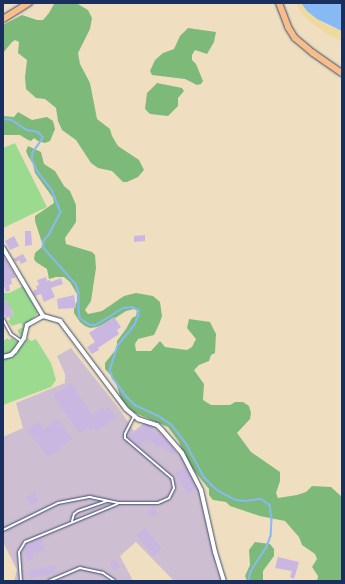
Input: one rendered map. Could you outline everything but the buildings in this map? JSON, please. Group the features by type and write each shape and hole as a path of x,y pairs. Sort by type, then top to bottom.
{"main road":[{"path":"3,19 29,3"},
{"path":"279,3 288,27 296,38 313,53 342,74"}],"street":[{"path":"3,248 43,316 60,321 126,409 134,416 157,425 169,436 182,453 201,490 219,570 224,581"},
{"path":"3,356 10,355 22,342 27,325 43,316"}],"lane":[{"path":"3,319 11,334 22,342"},
{"path":"3,530 58,503 90,497 118,503 163,502 169,498 174,488 172,478 125,438 125,434 134,416"},
{"path":"72,522 74,514 78,511 108,501"},
{"path":"21,581 19,552 25,542 118,503"},
{"path":"49,581 80,568 103,574 115,581"}],"shaded area":[{"path":"71,348 120,410 134,431 145,422 148,423 160,432 185,462 198,487 217,570 222,578 219,581 174,581 136,542 120,556 133,581 14,581 17,570 3,542 3,437 23,428 16,403 65,383 65,374 57,356"}],"green space":[{"path":"76,3 88,10 92,18 90,29 78,53 80,64 90,83 97,119 110,129 118,146 139,160 144,170 138,177 127,182 123,182 112,171 98,168 91,163 76,140 62,130 58,121 56,108 45,99 36,98 26,89 25,77 27,60 18,53 19,42 15,40 12,42 3,53 3,25 22,15 37,20 43,20 54,4"},
{"path":"188,28 216,32 214,42 207,54 195,50 192,55 192,60 196,64 203,81 201,84 197,85 185,79 152,75 150,71 155,60 163,53 174,49 180,36"},
{"path":"157,83 182,88 184,91 178,98 178,106 168,116 150,114 145,109 147,93"},
{"path":"18,112 32,120 47,117 53,121 55,129 50,141 45,143 34,138 31,141 20,135 3,135 3,116 14,117"},
{"path":"15,143 47,207 3,228 3,148"},
{"path":"28,146 41,152 44,164 55,171 64,186 70,191 76,205 76,222 65,238 66,244 92,252 95,255 96,268 91,301 85,310 88,314 102,311 124,296 136,293 153,296 160,302 162,316 154,335 138,339 135,344 136,351 151,351 160,341 165,347 187,350 192,347 196,339 187,328 189,319 210,322 216,334 215,353 211,355 209,361 199,365 194,370 204,384 203,400 211,405 230,405 235,402 243,402 249,406 251,413 250,419 237,433 251,452 280,472 280,481 276,493 278,498 306,492 312,486 331,487 342,497 342,581 317,581 318,576 312,567 317,559 315,554 302,545 299,537 285,521 260,516 230,506 226,502 213,500 209,495 209,489 186,461 179,442 168,427 133,412 121,399 115,380 105,369 105,363 117,348 117,341 132,318 136,316 137,311 134,309 126,311 109,322 97,327 90,328 85,326 80,322 74,313 77,294 70,282 64,277 49,279 47,269 34,259 35,253 43,246 35,221 35,216 54,203 53,198 35,173 33,164 26,151"},
{"path":"23,286 38,313 25,326 22,339 18,332 18,330 23,327 21,323 12,326 8,321 10,320 9,317 14,315 12,310 3,313 3,310 8,305 6,300 3,301 3,293 9,293"},
{"path":"8,338 9,340 12,338 18,342 18,344 10,353 3,355 3,341"},
{"path":"28,338 31,341 36,339 51,363 56,380 51,387 3,405 3,358 9,358 15,354"},
{"path":"255,542 270,544 274,549 274,556 263,571 263,581 247,581 245,576 250,565 249,550"}],"sand":[{"path":"296,3 301,3 307,11 324,24 342,31 342,41 327,34 311,23 301,13"}],"water":[{"path":"301,3 342,3 342,31 317,19 307,11"}],"waterway":[{"path":"3,119 12,120 27,130 38,132 43,137 33,153 32,159 38,172 52,190 61,212 50,234 44,241 43,247 76,284 79,293 80,318 90,325 96,325 123,308 132,307 139,310 139,315 135,325 118,346 110,370 113,378 126,396 135,405 159,416 171,424 186,443 204,477 217,490 236,500 246,501 261,499 270,505 272,519 271,536 267,547 251,572 249,581"}]}
